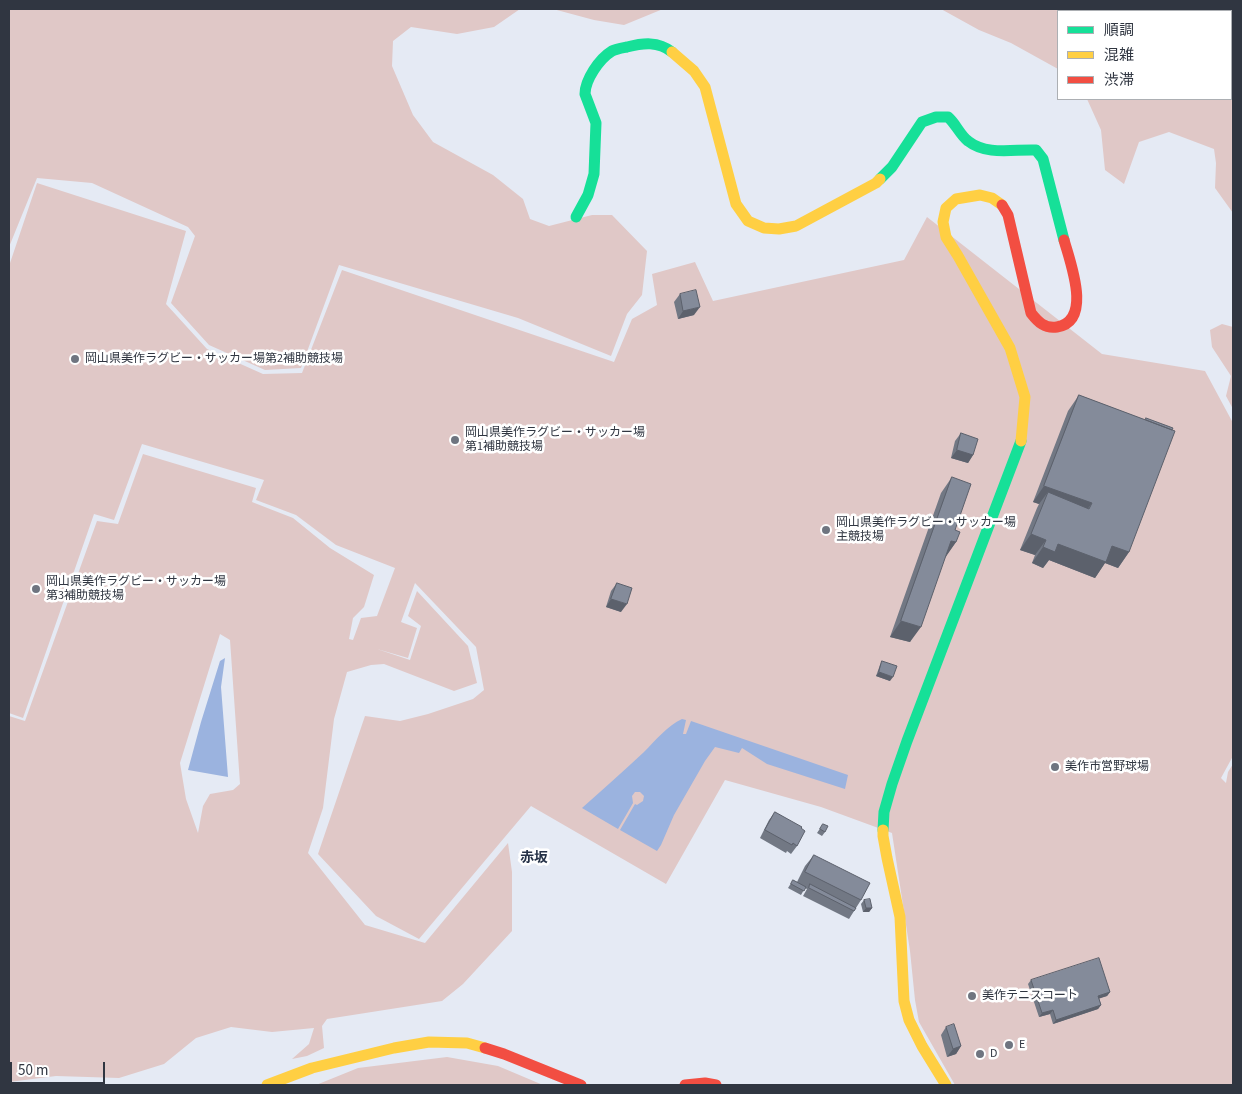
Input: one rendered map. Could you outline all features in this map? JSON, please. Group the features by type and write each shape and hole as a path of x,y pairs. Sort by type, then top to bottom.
{"street":[{"path":"576,218 588,196 594,174 596,123 584,88 589,77 600,62 612,51 640,44 652,43 667,48 694,71 705,87 736,204 748,221 764,228 778,229 796,226 876,183 892,167 922,122 936,117 948,117 956,124 966,140 979,148 1036,150 1043,159 1076,285 1077,301 1075,315 1068,324 1056,328 1046,327 1038,322 1031,313 1008,215 1002,205 992,198 980,195 956,199 946,208 943,222 946,237 1010,348 1025,397 1020,442 907,741 884,812 883,836 886,858 900,917 904,1001 909,1020 922,1046 946,1085"},
{"path":"268,1085 312,1068 394,1048 429,1042 467,1043 504,1054 581,1085"},
{"path":"686,1085 705,1083 716,1085"}],"shaded area":[{"path":"9,9 520,9 494,27 457,34 411,27 393,41 392,66 413,115 433,142 493,175 523,199 530,219 549,226 592,215 612,215 647,251 642,295 627,314 611,356 518,318 339,265 301,368 265,370 209,345 171,303 195,236 188,227 92,183 37,178 9,247"},
{"path":"553,9 663,9 624,25 594,20"},
{"path":"941,9 1233,9 1233,213 1215,188 1216,163 1214,149 1169,132 1139,142 1124,184 1105,170 1101,130 1087,100 1232,100 1232,10 1057,10 1057,68 1011,43 979,30"},
{"path":"37,183 186,231 166,304 207,349 263,374 302,373 342,270 614,362 632,319 657,305 652,274 695,262 713,301 904,260 927,217 1102,354 1205,371 1233,423 1233,756 1221,778 1226,783 1228,772 1233,764 1233,1085 955,1085 919,1022 892,833 821,807 725,780 666,884 531,806 419,939 376,916 318,854 365,716 400,721 473,699 484,690 476,647 415,583 401,622 417,628 408,658 377,649 410,660 421,626 408,616 417,591 468,646 477,683 454,691 384,664 371,665 347,672 334,719 323,808 308,853 365,925 425,943 508,843 512,872 512,931 463,984 442,1001 327,1019 322,1026 324,1048 307,1056 292,1059 309,1044 314,1028 272,1032 231,1027 196,1038 164,1064 119,1078 56,1076 9,1082 9,716 25,721 97,521 118,524 143,454 256,488 252,502 293,518 330,548 374,575 364,607 353,618 349,639 353,640 361,618 377,616 395,568 336,545 296,515 256,500 264,480 142,444 114,520 94,514 23,718 9,713 9,266","holes":["220,634 230,640 240,784 233,790 210,794 203,806 198,833 186,799 180,763"]},
{"path":"1222,324 1233,327 1233,409 1226,396 1231,376 1212,347 1210,330"},
{"path":"447,1057 498,1066 543,1085 316,1085 358,1068"}],"water":[{"path":"225,658 221,687 228,777 188,770 220,661"},
{"path":"682,719 686,720 683,734 686,734 691,721 848,775 845,789 767,764 742,748 739,753 715,747 674,815 657,851 620,830 635,804 637,805 643,801 644,796 640,792 635,792 632,796 633,803 618,829 582,808 667,729"}],"building":[{"path":"696,290 700,307 683,311 680,294"},
{"path":"1079,395 1175,431 1129,552 1112,546 1106,562 1058,544 1055,552 1043,547 1046,540 1031,534 1048,492 1089,509 1092,503 1044,486"},
{"path":"1146,418 1173,428 1172,430 1146,420"},
{"path":"961,433 978,439 973,455 957,450"},
{"path":"952,477 971,484 955,530 960,532 956,542 951,541 921,627 901,621"},
{"path":"617,583 632,588 627,604 611,599"},
{"path":"882,661 897,666 893,677 879,672"},
{"path":"775,812 802,827 805,831 797,846 765,830"},
{"path":"823,824 828,826 825,832 820,829"},
{"path":"814,855 870,883 861,900 805,872"},
{"path":"793,880 806,887 804,891 791,884"},
{"path":"810,884 856,908 854,911 809,888"},
{"path":"870,899 872,908 866,908 864,900"},
{"path":"1099,958 1110,992 1098,996 1101,1005 1056,1020 1053,1010 1042,1013 1031,980"},
{"path":"954,1024 961,1046 953,1049 946,1027"}],"traffic: fast":[{"path":"576,217 588,195 594,174 596,123 585,94 587,82 602,59 612,51 650,44 667,48 672,52"},
{"path":"880,179 892,167 922,122 936,117 948,117 965,139 975,146 1001,151 1036,150 1043,159 1064,240"},
{"path":"883,830 884,812 907,741 1021,441"}],"traffic: slow":[{"path":"672,52 694,71 705,87 736,204 748,221 764,228 779,229 796,226 876,183 880,179"},
{"path":"1002,205 992,198 980,195 956,199 946,208 943,222 946,237 1010,348 1025,397 1021,441"},
{"path":"883,830 900,917 904,1001 909,1020 922,1046 946,1085"},
{"path":"267,1085 312,1068 394,1048 429,1042 467,1043 485,1048"}],"traffic: jam":[{"path":"1002,205 1008,215 1031,313 1039,322 1049,327 1057,327 1068,322 1074,314 1077,303 1074,276 1064,240"},
{"path":"485,1048 581,1085"},
{"path":"685,1085 705,1083 716,1085"}],"place":[{"name":"岡山県美作ラグビー・サッカー場第2補助競技場","path":"75,359"},
{"name":"岡山県美作ラグビー・サッカー場 第1補助競技場","path":"455,440"},
{"name":"岡山県美作ラグビー・サッカー場 主競技場","path":"826,530"},
{"name":"岡山県美作ラグビー・サッカー場 第3補助競技場","path":"36,589"},
{"name":"美作市営野球場","path":"1055,767"},
{"name":"美作テニスコート","path":"972,996"},
{"name":"E","path":"1009,1045"},
{"name":"D","path":"980,1054"}],"district":[{"name":"赤坂","path":"534,859"}]}
